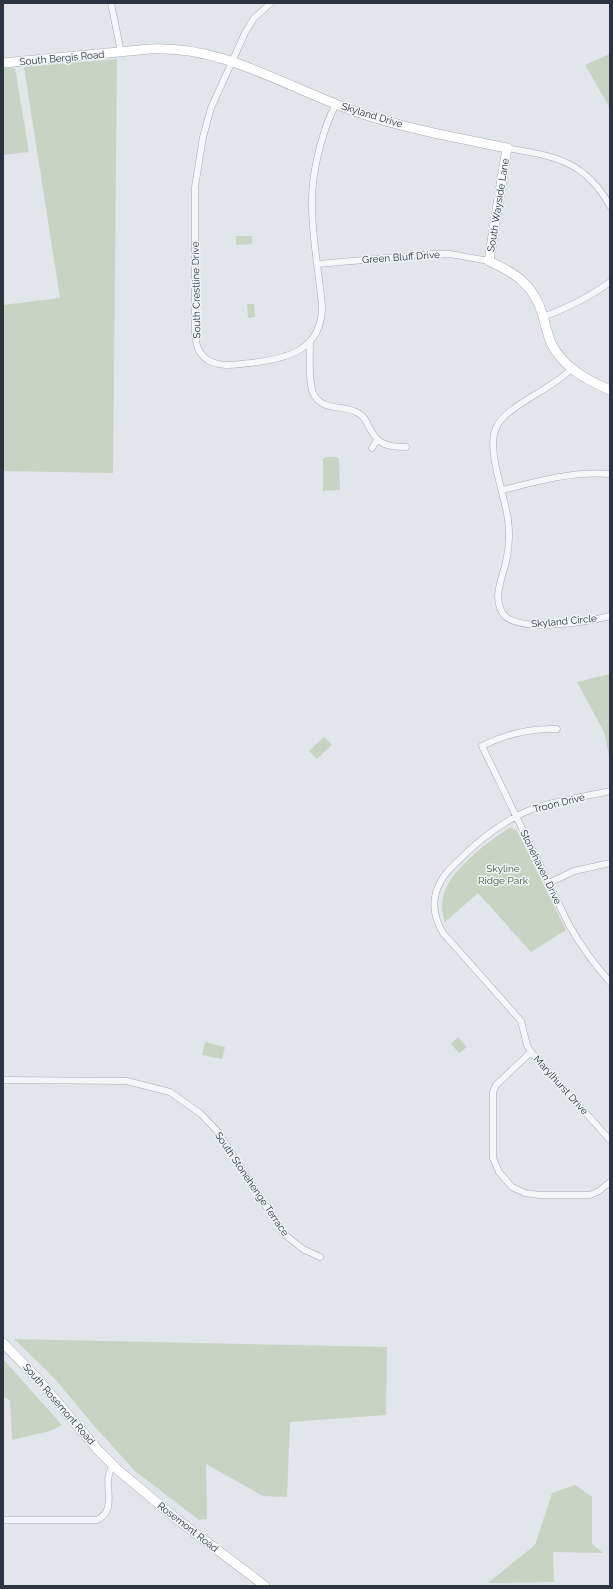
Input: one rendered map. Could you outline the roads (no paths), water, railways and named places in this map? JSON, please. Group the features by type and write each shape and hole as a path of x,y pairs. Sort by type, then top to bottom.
{"street":[{"path":"111,3 121,52"},
{"name":"South Crestline Drive","path":"271,3 250,23 232,61 209,115 203,137 196,175 196,333 198,349 205,358 216,364 233,365 281,359 297,352 310,341 318,327 322,312 312,218 313,183 326,127 336,104"},
{"name":"Skyland Drive","path":"121,52 165,49 185,50 206,54 232,61 336,104 382,120 440,134 552,156 572,164 595,184 610,206"},
{"name":"South Bergis Road","path":"3,63 121,52"},
{"name":"South Wayside Lane","path":"489,262 507,148"},
{"name":"Green Bluff Drive","path":"318,264 432,254 450,254 489,262 514,274 530,288 537,300 552,344 571,369 595,384 610,390"},
{"path":"543,317 583,300 610,282"},
{"path":"310,341 312,386 315,396 324,404 332,408 358,412 365,420 373,435 388,446 406,447"},
{"name":"Skyland Circle","path":"571,369 555,384 515,408 499,422 493,436 494,453 503,490 509,531 506,561 498,594 501,610 505,616 522,624 576,622 610,616"},
{"path":"372,448 378,440"},
{"path":"503,490 559,477 586,474 610,474"},
{"name":"Stonehaven Drive","path":"557,729 533,729 517,732 482,746 579,942 594,964 610,982"},
{"name":"Troon Drive","path":"453,865 487,834 516,816 544,805 610,791"},
{"path":"549,883 574,871 610,863"},
{"name":"Marylhurst Drive","path":"453,865 441,880 434,903 437,921 445,934 521,1021 527,1044 531,1052 610,1140"},
{"path":"531,1052 496,1085 493,1092 493,1158 499,1172 512,1187 525,1193 540,1195 590,1195 600,1191 610,1182"},
{"name":"South Stonehenge Terrace","path":"3,1080 127,1082 170,1092 201,1114 218,1132 284,1234 303,1249 320,1257"},
{"name":"South Rosemont Road","path":"3,1343 50,1392 113,1466"},
{"path":"3,1520 97,1520 106,1514 108,1509 108,1473 113,1466"},
{"name":"Rosemont Road","path":"113,1466 178,1520 265,1586"}],"park label":[{"name":"Skyline Ridge Park","path":"503,874"}]}
